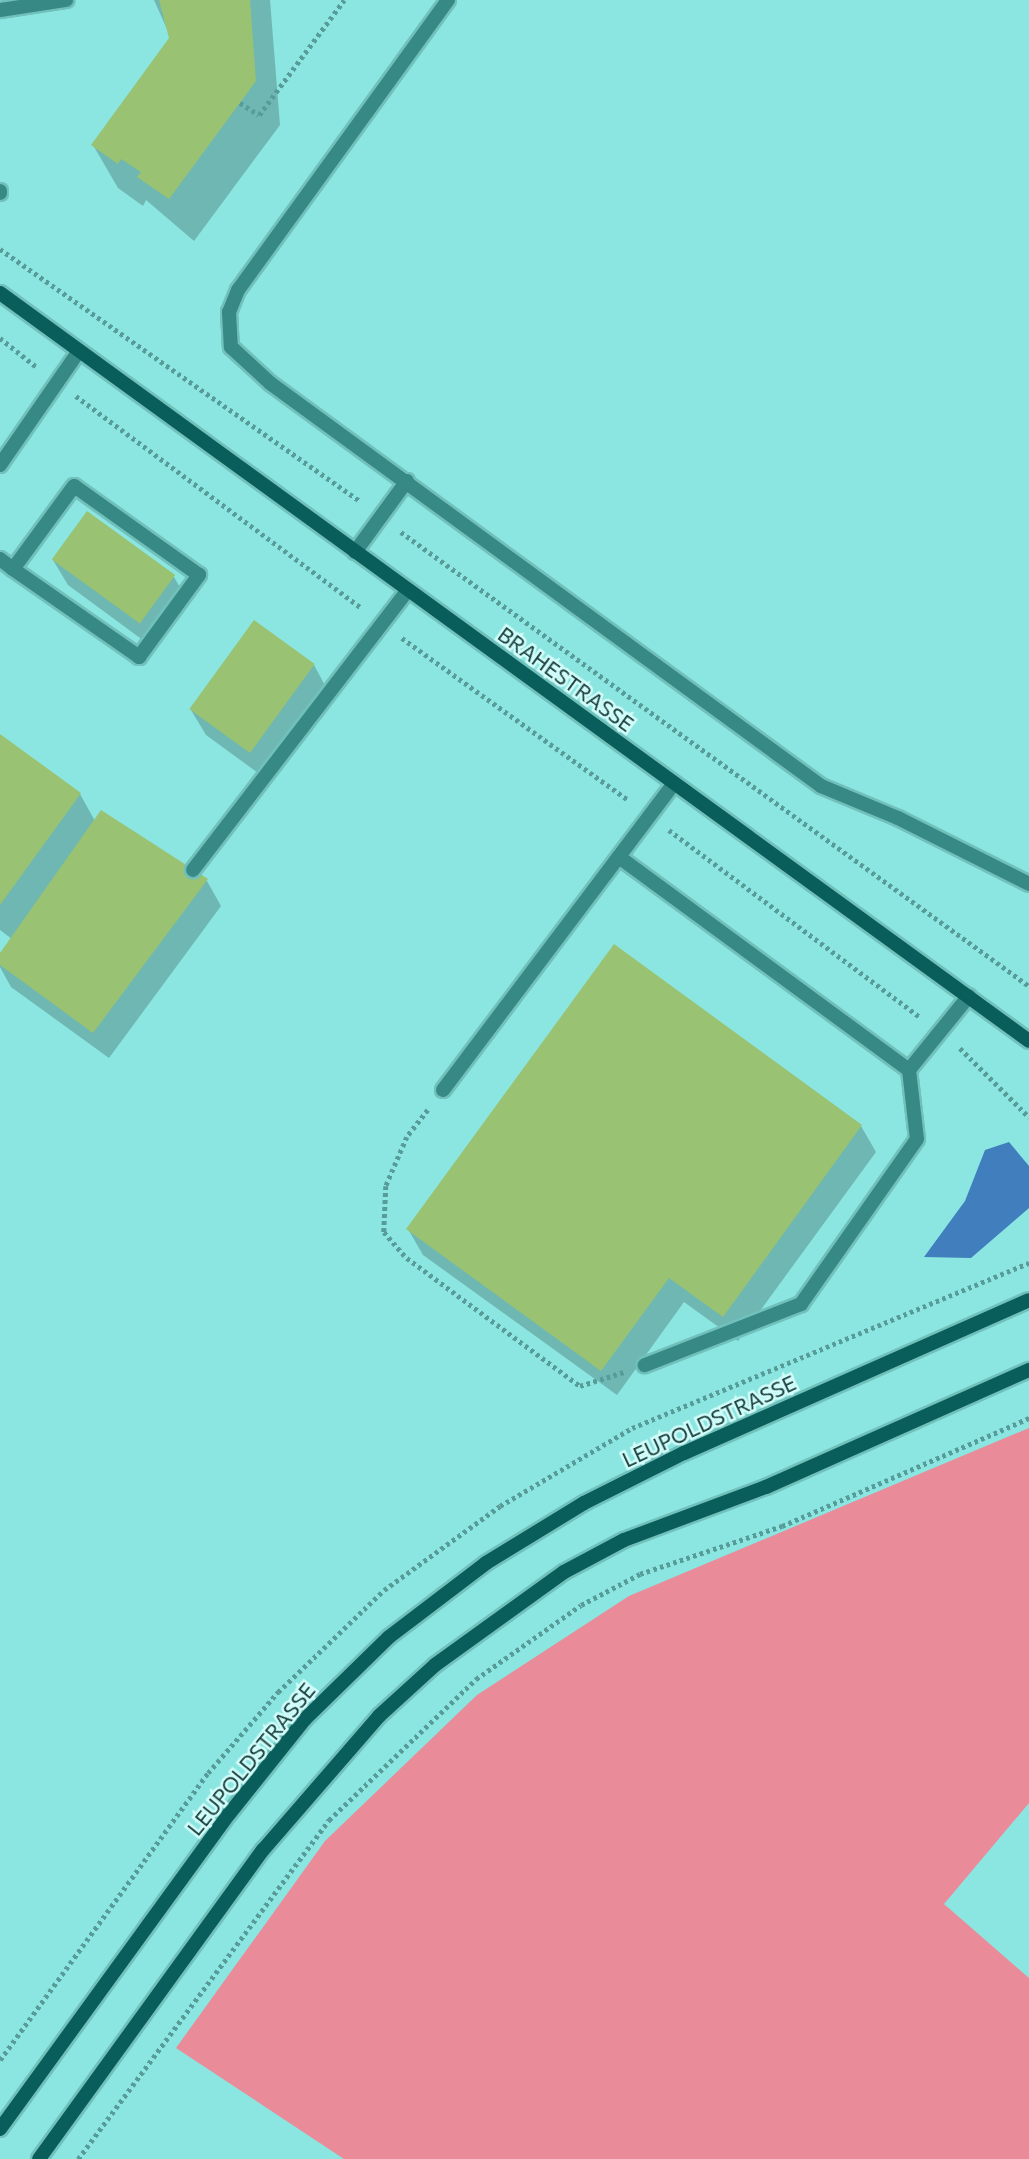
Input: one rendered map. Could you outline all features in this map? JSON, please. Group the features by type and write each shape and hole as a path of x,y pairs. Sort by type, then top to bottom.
{"main road":[{"name":"BRAHESTRASSE","path":"0,293 1029,1041"},
{"name":"LEUPOLDSTRASSE","path":"0,2129 230,1813 305,1719 389,1637 486,1563 584,1503 684,1453 1029,1300"},
{"path":"39,2159 263,1850 344,1753 435,1665 564,1572 624,1540 766,1487 1029,1370"}],"street":[{"path":"0,10 65,0"},
{"path":"448,0 238,290 229,312 231,347 270,383 821,786 898,817 1029,884"},
{"path":"0,465 79,351"},
{"path":"355,552 407,481"},
{"path":"0,559 13,569 139,657 199,575 74,486 13,569"},
{"path":"194,870 408,590"},
{"path":"443,1090 674,783"},
{"path":"618,857 909,1070 917,1139 801,1304 645,1365"},
{"path":"909,1070 970,996"}],"path":[{"path":"240,103 259,115 344,0"},
{"path":"0,249 382,517 1029,986"},
{"path":"0,338 383,624 649,816 941,1033 992,1075 1029,1117"},
{"path":"443,1090 407,1137 386,1186 384,1232 407,1258 580,1386 645,1365"},
{"path":"1004,1271 1029,1263"},
{"path":"78,2159 329,1820 476,1679 581,1605 640,1574 782,1526 1029,1418"}],"shaded area":[{"path":"1029,1428 1029,1803 944,1904 1029,1978 1029,2159 344,2159 176,2048 325,1841 477,1695 629,1596"}],"water":[{"path":"1009,1142 1029,1166 1029,1208 971,1258 924,1257 965,1201 985,1150"}],"building":[{"path":"159,0 250,0 256,81 169,199 137,177 141,172 121,159 118,164 91,145 169,38"},
{"path":"87,511 175,575 140,624 52,560"},
{"path":"254,620 315,664 250,753 189,709"},
{"path":"0,734 81,793 0,905"},
{"path":"101,810 208,879 93,1033 0,965 0,953"},
{"path":"614,944 862,1125 723,1317 669,1278 601,1371 406,1229"}]}
